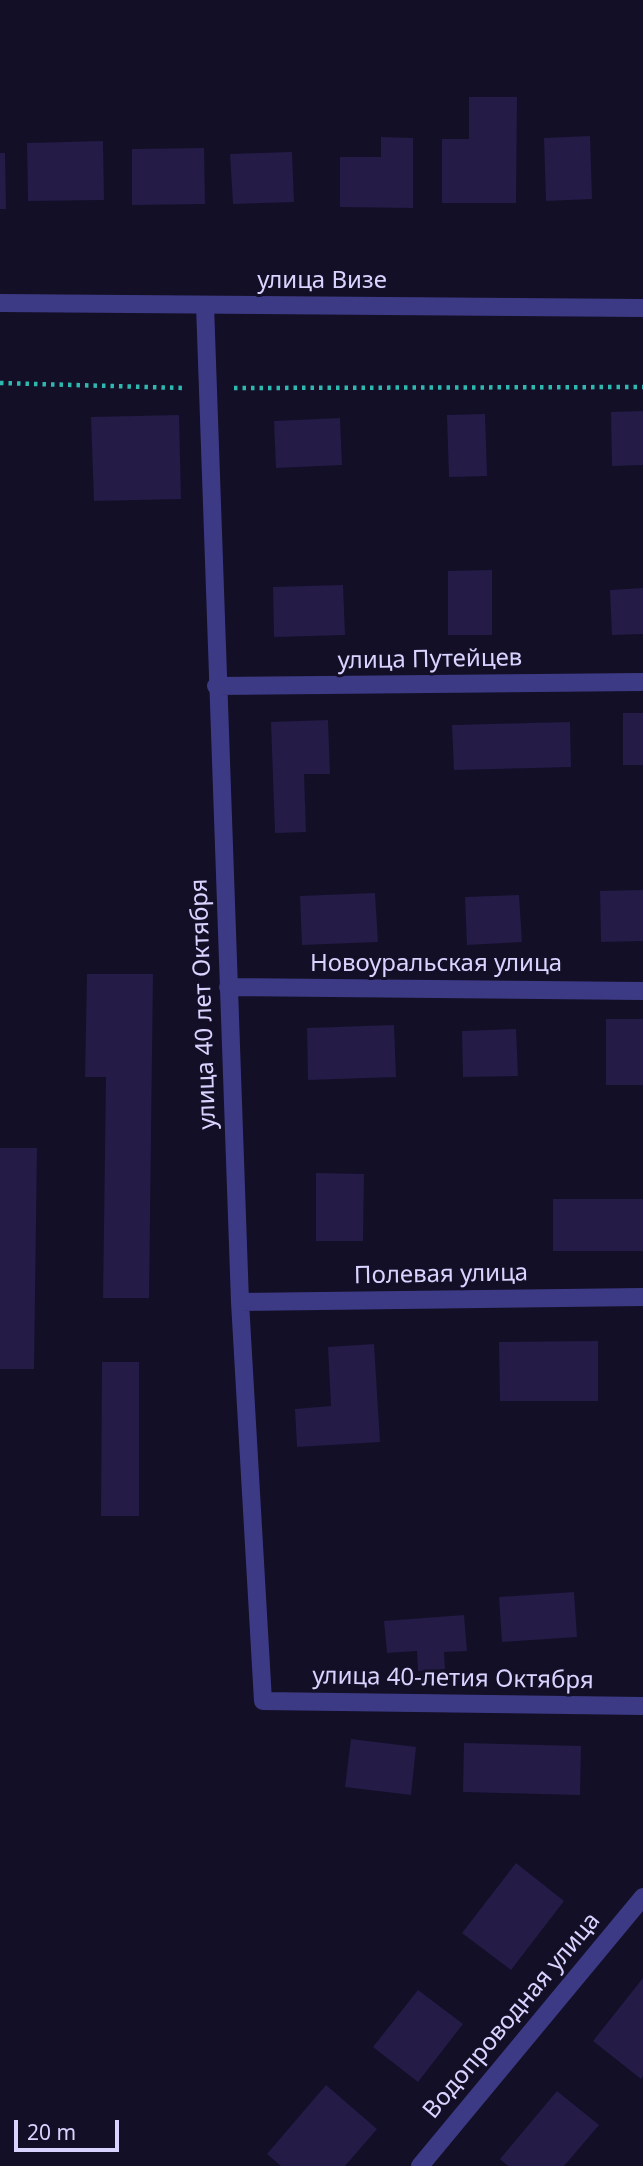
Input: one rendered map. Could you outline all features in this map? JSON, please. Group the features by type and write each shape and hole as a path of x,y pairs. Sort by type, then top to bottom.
{"street":[{"name":"улица Визе","path":"0,303 643,308"},
{"name":"улица 40 лет Октября","path":"205,304 216,686 240,1302 263,1701"},
{"name":"улица Путейцев","path":"216,686 643,682"},
{"name":"Новоуральская улица","path":"228,987 643,991"},
{"name":"Полевая улица","path":"240,1302 643,1297"},
{"name":"улица 40-летия Октября","path":"263,1701 643,1706"},
{"name":"Водопроводная улица","path":"420,2166 643,1897"}],"path":[{"path":"0,383 208,388 643,387"}],"building":[{"path":"469,97 517,97 516,203 442,203 442,139 469,139"},
{"path":"590,136 592,199 546,201 544,138"},
{"path":"381,137 413,138 413,208 340,207 340,157 381,157"},
{"path":"103,141 104,200 28,201 27,143"},
{"path":"204,148 205,204 132,205 132,149"},
{"path":"292,152 294,202 233,204 230,154"},
{"path":"0,153 5,153 6,209 0,209"},
{"path":"643,411 643,465 612,466 611,412"},
{"path":"485,414 487,476 449,477 447,415"},
{"path":"179,415 181,499 94,501 91,417"},
{"path":"340,418 342,465 276,468 274,421"},
{"path":"492,570 492,635 448,635 448,571"},
{"path":"343,585 345,635 274,637 273,587"},
{"path":"643,588 643,634 612,635 610,590"},
{"path":"623,713 643,713 643,765 623,765"},
{"path":"328,720 330,774 304,774 306,832 275,833 271,722"},
{"path":"570,722 571,767 454,770 452,725"},
{"path":"643,890 643,941 601,942 600,891"},
{"path":"375,893 378,942 302,945 300,896"},
{"path":"519,895 522,942 467,945 465,897"},
{"path":"87,974 153,974 149,1298 103,1298 106,1077 85,1077"},
{"path":"606,1019 643,1019 643,1085 606,1085"},
{"path":"394,1025 396,1077 308,1080 307,1028"},
{"path":"516,1029 518,1076 463,1077 462,1031"},
{"path":"0,1148 37,1148 34,1369 0,1369"},
{"path":"316,1173 364,1174 363,1241 316,1241"},
{"path":"553,1199 643,1199 643,1251 553,1251"},
{"path":"598,1341 598,1401 500,1401 499,1342"},
{"path":"374,1344 380,1442 297,1447 295,1409 331,1406 328,1347"},
{"path":"102,1362 139,1362 139,1516 101,1516"},
{"path":"574,1592 577,1637 502,1642 499,1597"},
{"path":"464,1615 467,1651 444,1652 445,1669 418,1671 417,1651 387,1653 384,1621"},
{"path":"351,1739 416,1747 411,1795 345,1787"},
{"path":"464,1743 581,1746 580,1795 463,1792"},
{"path":"516,1863 564,1901 511,1970 462,1933"},
{"path":"643,1978 643,2076 641,2079 593,2041"},
{"path":"418,1990 463,2024 418,2082 373,2047"},
{"path":"326,2085 377,2129 345,2166 281,2166 267,2154"},
{"path":"557,2091 599,2125 564,2166 508,2166 500,2159"}]}
